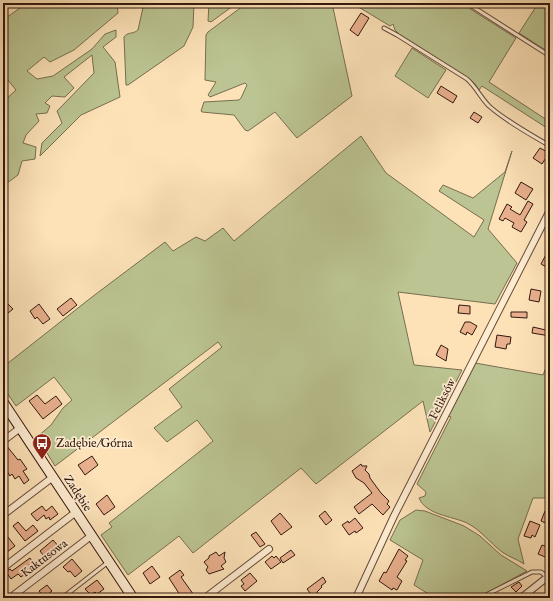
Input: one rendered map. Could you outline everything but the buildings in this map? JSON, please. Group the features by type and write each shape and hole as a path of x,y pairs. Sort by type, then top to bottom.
{"street":[{"name":"Feliksów","path":"356,598 397,511 550,210"},
{"name":"Zadębie","path":"3,402 132,598"},
{"path":"3,441 20,428"},
{"path":"3,515 53,477"},
{"path":"3,568 76,512"},
{"name":"Kaktusowa","path":"10,598 91,536"},
{"path":"205,598 269,549"},
{"path":"520,598 549,576"}],"lane":[{"path":"466,3 550,56"},
{"path":"384,28 467,80 475,87 484,101 495,111 550,146"},
{"path":"62,598 109,562"},
{"path":"480,598 532,572 542,572 549,576"}],"green space":[{"path":"27,3 117,3 118,13 74,50 50,62 44,57 27,71 37,79 53,76 92,49 105,34 116,30 116,37 103,47 115,62 120,97 81,115 40,156 42,143 62,123 57,111 94,73 92,55 64,77 74,88 65,97 52,96 45,103 50,106 47,113 36,114 39,121 26,135 23,143 36,147 35,159 22,161 18,175 3,186 3,102 16,90 3,74 3,20"},
{"path":"144,3 194,3 193,27 184,46 126,85 124,37 127,34 138,30"},
{"path":"209,3 237,3 211,22 208,21"},
{"path":"247,3 332,3 352,96 297,138 275,112 248,131 245,130 234,115 201,111 204,102 239,100 247,85 245,83 210,97 208,95 216,82 205,80 206,35"},
{"path":"352,3 461,3 516,38 489,82 550,122 550,130 482,86 479,90 467,77 399,34 395,30 393,24 390,26"},
{"path":"534,3 549,3 545,10 550,13 550,53 519,33 537,5"},
{"path":"412,48 446,70 428,98 395,76"},
{"path":"361,136 386,173 474,237 484,220 439,191 443,185 473,198 505,172 512,151 488,229 517,263 495,304 398,292 414,365 462,370 430,432 423,401 316,484 301,468 193,553 179,536 128,575 101,535 112,527 109,523 213,441 197,420 167,442 154,428 182,407 169,389 222,347 218,342 55,466 37,437 51,425 63,408 72,400 54,377 16,406 3,387 3,367 165,242 173,251 196,237 205,241 223,228 234,241"},
{"path":"550,358 550,498 533,498 518,539 524,564 502,552 481,533 467,523 433,512 427,508 422,504 419,498 425,496 426,492 417,484 451,417 448,416 475,363 543,375"},
{"path":"416,510 425,511 464,526 480,536 501,555 527,571 477,598 435,598 414,585 423,560 390,540 400,520"}],"place":[{"name":"Zadębie/Górna","path":"42,460"}]}
